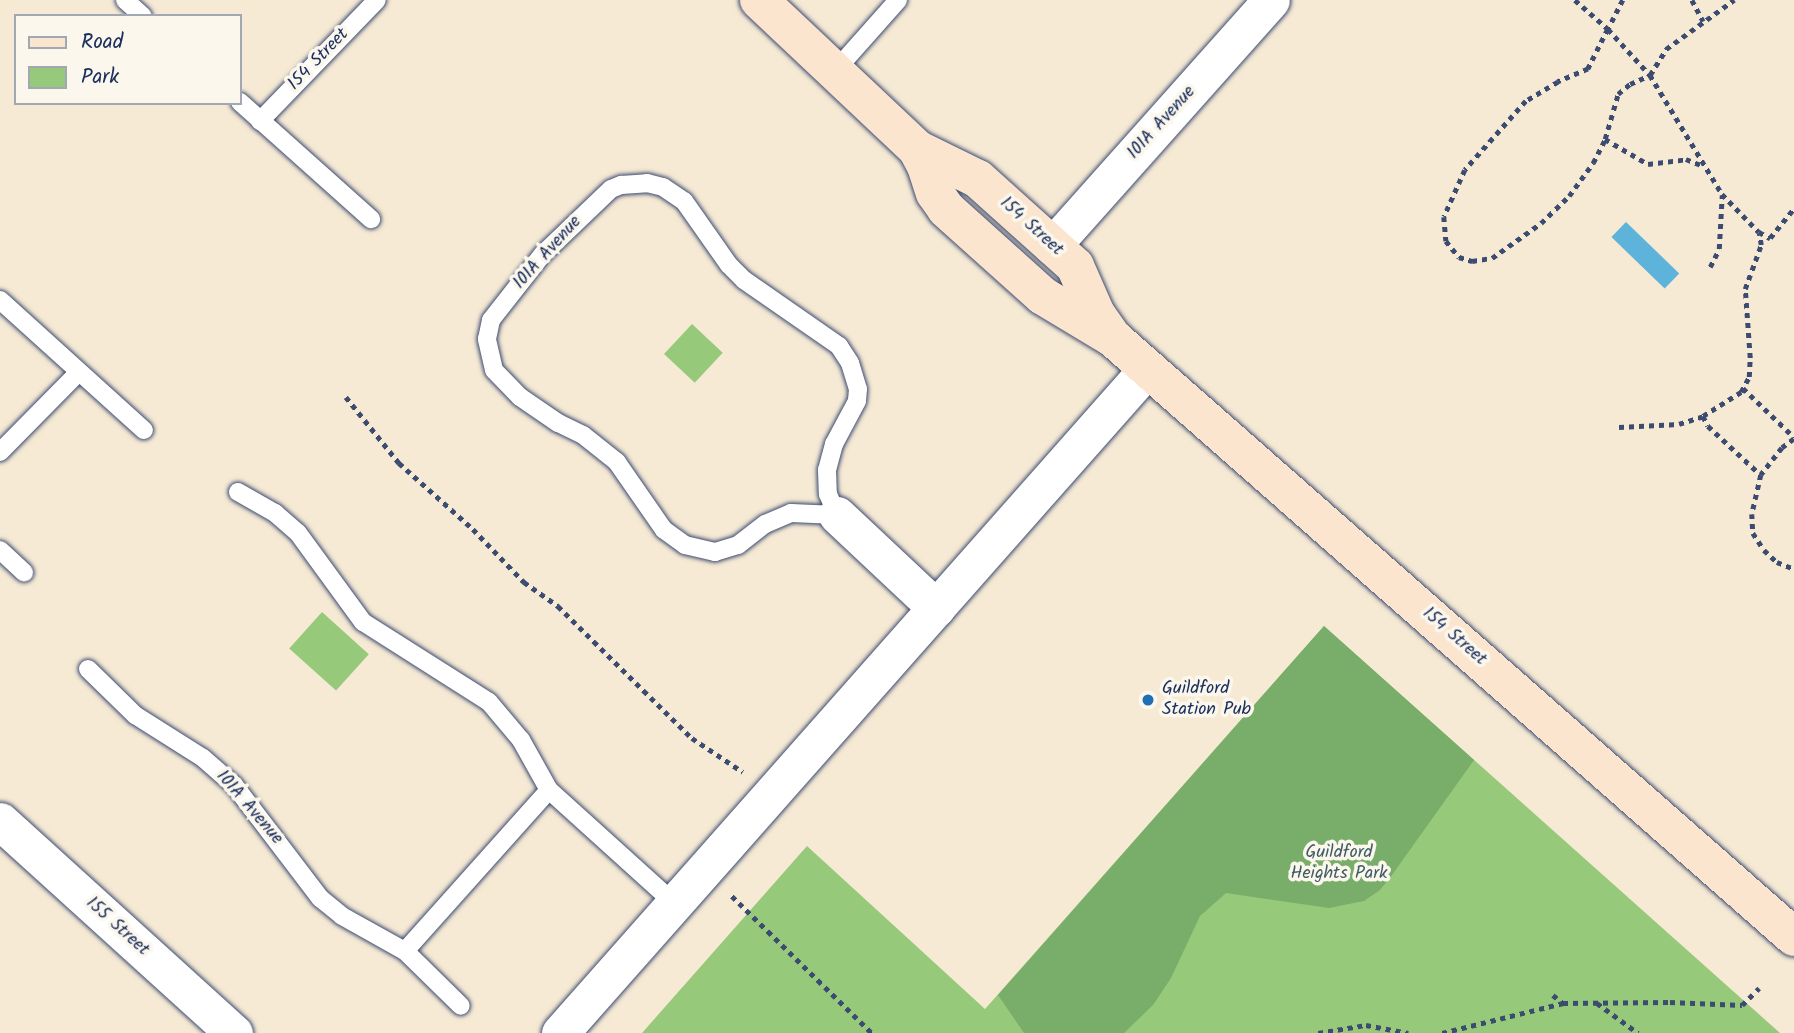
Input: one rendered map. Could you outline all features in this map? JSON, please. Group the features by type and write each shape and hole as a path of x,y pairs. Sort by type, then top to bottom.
{"main road":[{"name":"154 Street","path":"759,0 916,149 926,166 935,193 946,209 1043,296 1112,338 1794,937"},
{"name":"154 Street","path":"916,149 978,179 1075,266 1096,314 1112,338"}],"street":[{"name":"101A Avenue","path":"1052,246 1271,0"},
{"path":"560,1033 1147,369"},
{"path":"837,515 936,608"},
{"name":"155 Street","path":"1,825 234,1033"}],"lane":[{"path":"125,0 141,14"},
{"name":"154 Street","path":"260,121 377,0"},
{"path":"835,71 898,0"},
{"path":"242,104 371,219"},
{"name":"101A Avenue","path":"647,183 663,187 684,201 729,265 744,280 839,346 850,363 858,389 857,401 834,444 827,470 828,494 837,515 792,513 765,524 738,544 715,552 685,545 664,530 617,462 583,435 558,423 520,397 494,370 487,339 491,320 542,255 598,199 621,185 647,183"},
{"path":"0,300 144,430"},
{"path":"0,452 79,372"},
{"path":"238,492 275,513 298,533 363,622 489,702 521,740 549,790 675,904"},
{"path":"0,550 24,572"},
{"name":"101A Avenue","path":"88,670 135,715 203,758 234,785 320,898 342,916 405,951 461,1006"},
{"path":"405,951 549,790"}],"path":[{"path":"1574,0 1608,29 1650,75 1661,89 1702,166 1722,194 1759,232 1770,237 1794,208"},
{"path":"1622,0 1588,69 1558,82 1526,101 1465,170 1444,217 1446,241 1459,257 1472,261 1492,258 1511,246 1569,196 1593,163 1605,139 1618,94 1630,84 1650,75 1666,49 1734,0"},
{"path":"1692,0 1703,21"},
{"path":"1605,139 1648,164 1686,159 1702,166"},
{"path":"1710,267 1719,249 1722,194"},
{"path":"1619,427 1660,427 1703,416 1743,388 1749,377 1751,358 1745,289 1761,245 1759,232"},
{"path":"1743,388 1794,438 1782,448 1762,475 1755,495 1753,533 1777,562 1794,569"},
{"path":"346,397 399,463 473,529 524,582 558,606 692,738 743,772"},
{"path":"1703,416 1708,426 1762,475"},
{"path":"732,897 872,1033"},
{"path":"1441,1033 1563,1003 1742,1005 1759,988"},
{"path":"1553,995 1563,1003"},
{"path":"1596,1002 1638,1033"},
{"path":"1318,1033 1366,1025 1408,1033"}],"green space":[{"path":"692,324 723,353 695,383 664,354"},
{"path":"322,612 369,654 336,691 289,648"},
{"name":"Guildford Heights Park","path":"1324,626 1780,1033 642,1033 807,846 985,1009"},
{"path":"1324,626 1474,760 1392,875 1380,890 1364,901 1329,908 1226,893 1200,916 1171,978 1153,1005 1124,1033 1024,1033 998,995"}],"water":[{"path":"1626,222 1679,273 1665,289 1611,237"}],"place":[{"name":"Guildford Station Pub","path":"1148,700"}]}
